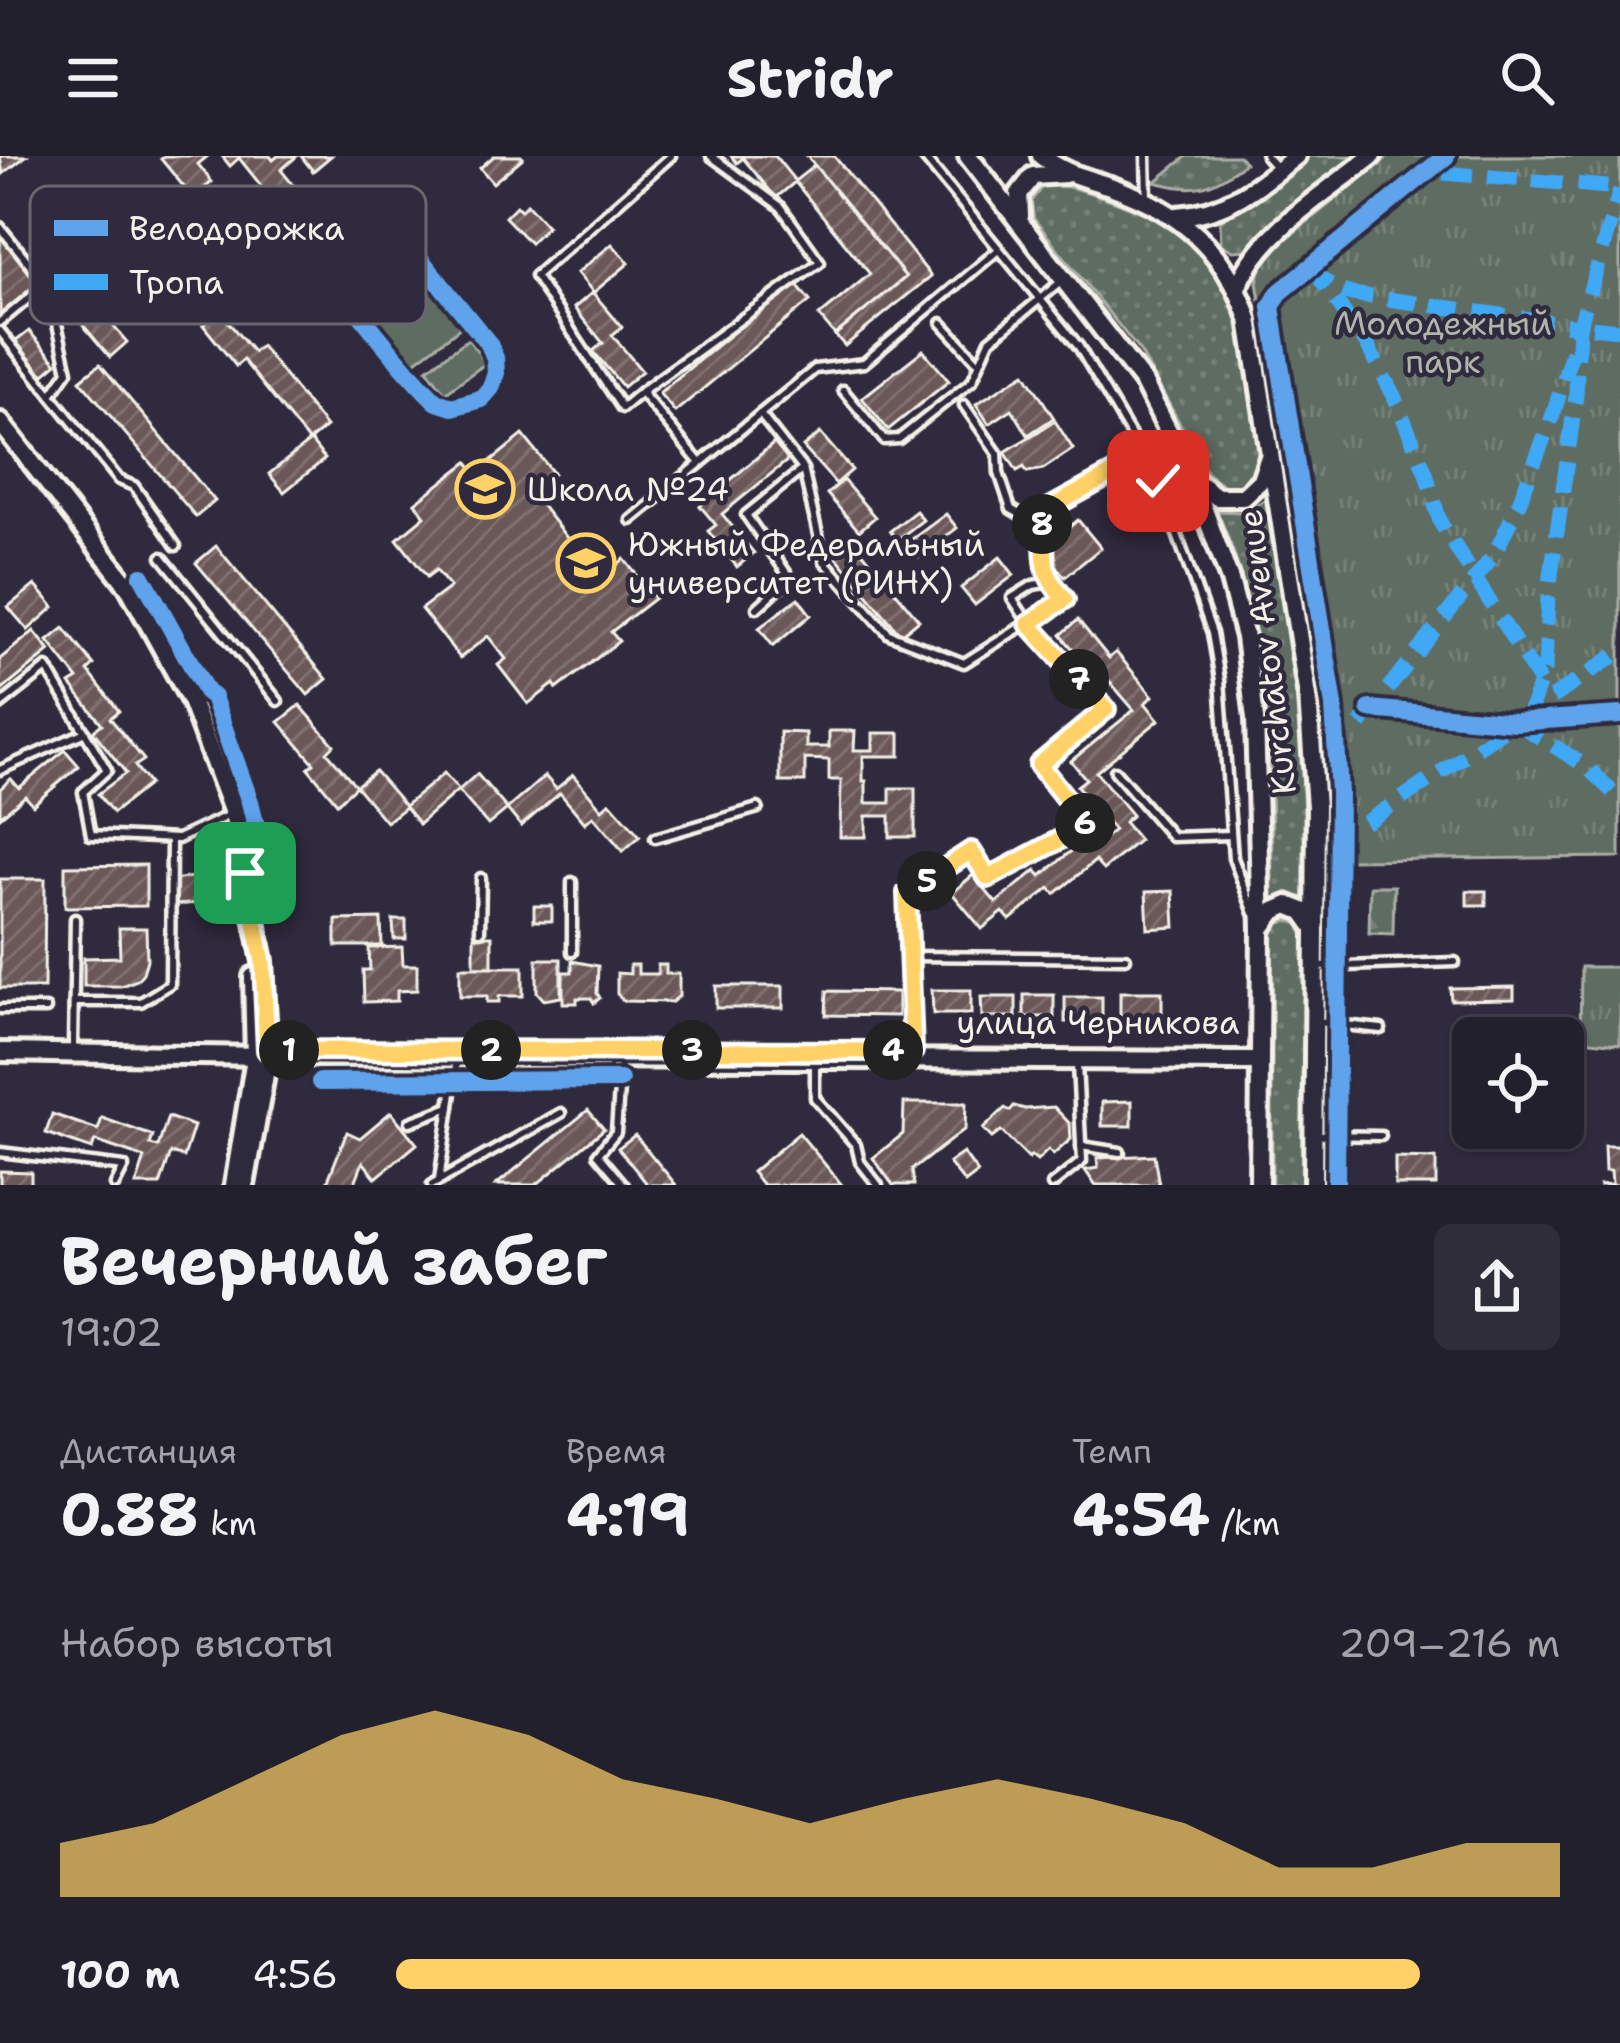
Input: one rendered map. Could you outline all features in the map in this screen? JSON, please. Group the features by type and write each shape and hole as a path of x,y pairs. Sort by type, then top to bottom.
{"street":[{"name":"Kurchatov Avenue","path":"968,156 1144,383 1193,480 1230,580 1245,637 1255,719 1261,929 1259,1185"},
{"name":"Kurchatov Avenue","path":"1041,156 1177,216 1238,286 1249,319 1308,697 1316,807 1313,1185"},
{"path":"1177,216 1210,212 1251,194 1272,163 1296,156"},
{"path":"1238,286 1250,259 1267,240 1372,156"},
{"path":"1020,218 1018,194 1033,176 1069,165"},
{"path":"0,422 128,586 191,701 233,813 263,962 261,1054 245,1185"},
{"path":"0,438 127,597 185,706 224,817 252,962 261,1054 234,1185"},
{"path":"1193,480 1217,496 1243,497 1261,480 1271,452"},
{"path":"1261,929 1274,911 1288,905 1303,911 1316,928"},
{"name":"улица Черникова","path":"0,1049 73,1046 261,1054 913,1051 1259,1057"},
{"name":"улица Черникова","path":"0,1049 457,1058 1077,1061 1259,1057"}],"lane":[{"path":"671,156 535,276 622,407 820,262 781,207 710,156"},
{"path":"923,156 1079,347 1145,456 1212,633 1220,680 1232,859 1261,929"},
{"path":"1146,156 1147,202"},
{"path":"0,227 30,264"},
{"path":"631,520 815,369 864,363 997,251"},
{"path":"843,390 884,440 891,442 972,381 989,340 1065,279"},
{"path":"30,299 0,327 119,480 134,487 176,545"},
{"path":"942,323 977,362"},
{"path":"51,395 68,371 56,324"},
{"path":"640,392 700,464"},
{"path":"964,405 998,454 1011,509 1022,515 1039,514 1145,456"},
{"path":"760,414 803,470 824,561 889,634 964,663 1065,599 1049,582 1041,553 1039,514"},
{"path":"757,608 790,578 746,515 803,470"},
{"path":"162,557 278,700"},
{"path":"913,1051 907,893 971,851 988,878 1087,825 1039,765 1106,709 1029,624 1012,598 1049,582"},
{"path":"0,705 47,668 107,770 83,793 91,835 171,838 224,817"},
{"path":"0,770 85,732"},
{"path":"1115,771 1172,837 1230,835"},
{"path":"655,838 758,808"},
{"path":"74,1002 141,1002 170,984 171,838"},
{"path":"480,931 481,878"},
{"path":"572,881 572,952"},
{"path":"73,1046 75,919"},
{"path":"909,956 1126,958"},
{"path":"1316,967 1455,962"},
{"path":"0,1009 46,1009"},
{"path":"1317,1022 1382,1029"},
{"path":"622,1057 616,1132 598,1154 624,1185"},
{"path":"815,1057 815,1098 856,1145 860,1162 878,1185"},
{"path":"435,1183 457,1058"},
{"path":"1052,1185 1082,1161 1077,1061"},
{"path":"410,1122 450,1106"},
{"path":"435,1183 561,1113"},
{"path":"1315,1135 1381,1136"},
{"path":"1081,1146 1120,1151"},
{"path":"0,1153 124,1167 115,1185"}],"green space":[{"path":"1187,156 1239,156 1245,163 1203,186 1155,182"},
{"path":"1299,156 1365,156 1248,250 1233,251 1221,244 1220,221"},
{"name":"Молодежный парк","path":"1389,156 1620,156 1620,857 1350,860 1349,836 1341,815 1335,816 1257,282 1275,248"},
{"path":"1049,184 1085,191 1153,217 1190,239 1214,267 1237,314 1250,376 1258,462 1246,482 1224,486 1207,473 1141,353 1034,219 1031,201"},
{"path":"426,282 461,327 412,364 381,324 426,324"},
{"path":"468,339 486,363 445,393 427,369"},
{"path":"1269,497 1301,718 1306,899 1288,892 1272,899 1266,702 1249,605 1217,511 1245,512"},
{"path":"1370,886 1394,886 1393,934 1369,933"},
{"path":"1288,920 1299,924 1304,936 1303,1185 1272,1185 1272,936 1276,925"},
{"path":"1581,967 1620,967 1620,1044 1584,1040 1584,1017 1580,1017"}],"building":[{"path":"0,156 26,156 3,174"},
{"path":"208,156 198,164 212,182 183,186 161,159"},
{"path":"222,156 270,156 273,160 297,156 281,170 294,186 261,186 239,158 230,166"},
{"path":"301,156 331,156 313,171"},
{"path":"494,156 523,158 493,183 480,168"},
{"path":"731,156 775,156 795,181 815,165 906,277 835,335 819,316 870,274 795,182 776,198 743,158 737,163"},
{"path":"807,156 834,156 931,276 845,346 835,335 906,277"},
{"path":"527,204 547,226 530,243 505,217 516,206 521,210"},
{"path":"0,234 30,270 30,290 0,315"},
{"path":"612,244 629,263 593,293 622,327 612,335 642,371 623,387 593,351 603,343 574,308 593,292 577,273"},
{"path":"794,282 810,301 675,412 659,393"},
{"path":"82,324 111,324 127,342 110,357"},
{"path":"230,324 253,352 261,346 326,427 310,440 325,459 284,492 269,474 309,442 243,360 236,366 203,325"},
{"path":"29,331 57,363 43,375 15,342"},
{"path":"923,350 949,381 888,430 862,398"},
{"path":"100,364 215,501 196,517 80,380"},
{"path":"1025,373 1054,418 1028,435 1012,409 989,424 976,404"},
{"path":"1055,421 1073,449 1043,469 1017,471 1005,452"},
{"path":"820,433 852,470 836,484 803,447"},
{"path":"523,435 554,474 531,492 599,579 624,559 655,598 611,632 619,641 557,689 554,684 528,704 498,665 506,659 488,636 460,658 421,609 450,587 436,570 427,577 397,539 425,516 415,503 468,462 476,473"},
{"path":"774,443 788,460 722,514 754,553 737,567 708,531 716,525 700,506"},
{"path":"843,480 875,517 859,531 827,494"},
{"path":"916,511 923,520 897,540 890,531"},
{"path":"946,514 957,528 919,557 908,542"},
{"path":"1078,520 1101,548 1065,577 1048,557 1051,542"},
{"path":"851,538 919,620 901,635 833,553"},
{"path":"216,546 327,679 308,695 196,563"},
{"path":"1000,557 1014,575 975,605 961,588"},
{"path":"35,585 54,607 28,630 8,607"},
{"path":"798,598 811,615 773,646 759,628"},
{"path":"1078,620 1109,658 1116,652 1153,696 1145,703 1159,720 1096,772 1132,815 1124,822 1139,840 1103,870 1095,861 1055,894 1050,888 1010,920 1003,912 982,929 952,893 973,875 996,903 1036,870 1041,876 1081,843 1088,851 1114,830 1077,786 1086,779 1071,761 1134,710 1061,635"},
{"path":"64,628 94,665 88,671 119,711 110,718 144,760 135,766 149,784 113,813 98,794 126,773 93,731 102,724 70,684 78,679 48,641"},
{"path":"34,631 50,651 0,692 0,659"},
{"path":"300,705 334,745 327,752 356,786 337,803 308,768 314,763 279,722"},
{"path":"829,731 855,731 854,750 873,750 873,733 900,733 900,756 863,756 866,803 890,803 890,788 915,788 915,837 890,837 890,816 866,816 866,837 840,837 841,780 829,780 829,760 805,759 805,782 780,782 780,732 806,733 806,747 829,747"},
{"path":"65,750 79,766 33,805 25,796 0,817 0,789 11,779 19,788"},
{"path":"375,771 405,806 444,773 459,790 477,774 507,809 488,825 458,790 419,824 405,807 386,822 356,786"},
{"path":"573,775 602,809 610,802 640,836 623,851 593,816 585,823 560,793 521,826 507,809 545,776 556,789"},
{"path":"146,865 146,906 65,907 65,866"},
{"path":"198,876 200,903 175,905 174,880"},
{"path":"0,879 45,879 44,988 0,988"},
{"path":"1173,891 1175,927 1148,929 1146,892"},
{"path":"1467,891 1486,891 1486,905 1467,905"},
{"path":"534,906 552,906 552,921 534,921"},
{"path":"381,919 382,946 336,946 336,920"},
{"path":"393,920 406,920 406,939 394,939"},
{"path":"119,928 146,928 143,973 121,986 84,986 84,958 120,957"},
{"path":"474,936 492,936 492,967 474,967"},
{"path":"402,947 403,965 417,965 417,990 397,991 397,1001 364,1002 363,970 370,970 369,948"},
{"path":"537,959 561,959 561,997 544,1000 537,992"},
{"path":"572,961 598,966 600,998 594,1003 591,998 577,998 577,1003 563,1003 563,972 572,972"},
{"path":"630,965 638,965 638,974 658,974 658,965 666,965 666,974 679,974 679,996 672,1002 624,1001 617,994 617,973 630,974"},
{"path":"460,967 523,967 523,996 499,996 499,1002 487,1002 487,996 460,996"},
{"path":"716,986 783,986 783,1008 716,1008"},
{"path":"1514,987 1514,999 1451,1000 1450,988"},
{"path":"932,990 971,990 971,1014 933,1014"},
{"path":"827,991 898,992 898,1016 826,1015"},
{"path":"1120,992 1162,992 1162,1019 1120,1020"},
{"path":"1024,995 1054,995 1054,1017 1024,1017"},
{"path":"981,997 1016,997 1016,1017 982,1017"},
{"path":"1065,997 1102,997 1102,1022 1065,1022"},
{"path":"1132,1101 1132,1126 1102,1126 1102,1102"},
{"path":"904,1103 966,1103 965,1129 912,1170 914,1185 893,1185 873,1158 903,1134"},
{"path":"1014,1106 1054,1107 1070,1124 1071,1139 1053,1155 1048,1150 1037,1161 1001,1131 992,1138 983,1129 1005,1108 1010,1111"},
{"path":"588,1110 604,1129 536,1185 496,1185"},
{"path":"391,1112 417,1144 376,1178 363,1162 354,1185 326,1185 347,1132 360,1138"},
{"path":"52,1114 98,1130 102,1118 153,1136 150,1145 158,1147 168,1117 194,1126 184,1157 171,1153 160,1185 136,1185 145,1158 95,1141 92,1149 46,1133"},
{"path":"799,1133 842,1185 763,1185 752,1172"},
{"path":"635,1135 676,1185 648,1185 618,1148"},
{"path":"1604,1146 1620,1146 1620,1185 1598,1185 1612,1184 1611,1171 1605,1171"},
{"path":"963,1153 978,1173 965,1183 949,1163"},
{"path":"1154,1155 1159,1185 1095,1185 1085,1170 1098,1168 1097,1158"},
{"path":"1395,1158 1436,1159 1436,1185 1395,1185"},
{"path":"0,1171 31,1172 31,1185 0,1185"}],"marked path":[{"path":"1443,173 1620,188"},
{"path":"1360,724 1494,555 1554,412 1620,190"},
{"path":"1540,682 1440,522 1426,473 1394,396 1366,343 1318,276 1352,294 1579,326"},
{"path":"1529,713 1545,668 1548,597 1576,396 1579,326 1620,330"},
{"path":"1365,823 1620,652"},
{"path":"1515,722 1586,766 1620,799"}],"cycle path":[{"path":"1336,1185 1339,793 1334,706 1271,307 1279,293 1446,156"},
{"path":"369,324 437,402 452,407 481,399 491,388 495,358 489,344 426,266"},
{"path":"142,576 213,697 250,802 268,873"},
{"path":"1370,709 1515,722 1620,715"},
{"path":"320,1082 620,1080"}],"place":[{"name":"Школа №24","path":"485,489"},
{"name":"Южный Федеральный университет (РИНХ)","path":"586,563"}],"route":[{"path":"245,873 263,962 267,1050 913,1051 907,893 971,851 988,878 1087,825 1039,765 1106,709 1029,624 1065,599 1049,582 1041,553 1039,514 1145,456 1158,481"}]}
